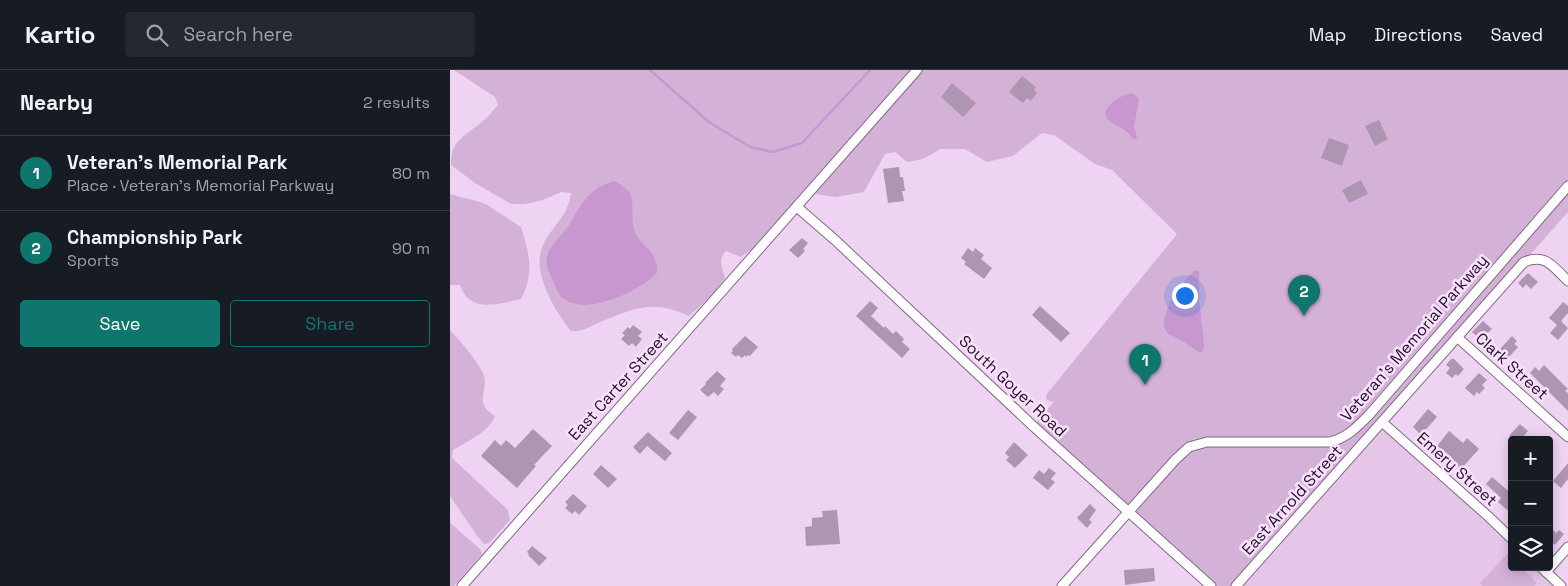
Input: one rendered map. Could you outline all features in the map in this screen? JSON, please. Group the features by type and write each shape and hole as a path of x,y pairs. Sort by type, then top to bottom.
{"street":[{"name":"East Carter Street","path":"462,586 917,70"},
{"name":"Veteran's Memorial Parkway","path":"1062,586 1174,460 1189,447 1200,443 1226,441 1330,442 1346,437 1369,415 1568,186"},
{"name":"South Goyer Road","path":"797,207 835,240 1033,426 1211,586"},
{"name":"East Arnold Street","path":"1236,586 1524,262 1533,258 1541,258 1568,281"},
{"name":"Clark Street","path":"1457,337 1568,437"},
{"name":"Emery Street","path":"1382,422 1508,535"},
{"path":"1553,561 1568,547"},
{"path":"1544,571 1561,586"}],"shaded area":[{"path":"454,70 910,70 752,249 741,257 726,251 723,254 721,261 725,278 713,294 689,316 665,308 644,307 634,309 586,329 571,331 551,301 546,289 540,265 540,253 548,236 564,214 571,193 561,192 543,200 525,204 511,204 475,183 451,165 457,143 498,105 495,97"},
{"path":"917,70 1568,70 1568,212 1236,586 1211,586 1033,426 1054,402 1047,400 1046,395 1177,234 1112,170 1095,164 1054,135 1042,133 1013,156 987,162 965,149 941,149 923,159 907,162 895,152 885,154 864,192 835,197 809,193"},
{"path":"1132,93 1139,100 1134,126 1137,138 1134,140 1126,131 1109,120 1105,113 1116,100"},
{"path":"614,181 623,186 631,197 635,232 655,259 657,273 626,294 612,299 585,305 573,303 563,298 557,290 548,268 547,256 551,247 588,197 599,188"},
{"path":"450,194 484,203 521,227 528,254 529,272 521,299 486,305 471,300 460,285 450,285"},
{"path":"1195,270 1199,271 1199,299 1204,345 1203,351 1200,353 1168,334 1164,327 1166,311 1174,296"},
{"path":"450,330 482,371 485,384 484,405 495,416 483,432 453,450 452,458 508,510 510,520 489,543 484,544 450,496"},
{"path":"1382,422 1508,537 1508,571 1545,571 1561,586 1236,586"},
{"path":"450,523 480,549 482,554 454,586 450,586"},
{"path":"1507,554 1508,571 1525,571 1537,583 1534,586 1483,586 1480,583"}],"building":[{"path":"1022,76 1036,87 1034,90 1037,93 1031,101 1027,98 1023,103 1009,92"},
{"path":"952,83 976,103 963,117 941,97"},
{"path":"1379,120 1388,139 1375,146 1365,126"},
{"path":"1329,138 1349,145 1342,166 1321,158"},
{"path":"899,167 900,177 903,177 905,191 902,191 904,201 888,203 883,169"},
{"path":"1361,180 1368,194 1349,203 1342,190"},
{"path":"802,238 808,243 803,249 805,251 798,258 789,250"},
{"path":"968,248 973,252 975,248 984,255 981,259 992,268 984,279 964,264 966,262 961,258"},
{"path":"1528,273 1538,282 1531,289 1526,284 1523,288 1518,283"},
{"path":"870,301 878,308 871,316 893,334 896,331 904,339 902,342 910,349 902,358 856,316"},
{"path":"1563,302 1568,306 1568,313 1561,321 1568,328 1558,340 1550,333 1557,325 1549,318"},
{"path":"1040,306 1070,333 1061,342 1032,315"},
{"path":"1483,321 1492,329 1481,340 1472,332"},
{"path":"633,325 642,332 638,336 642,339 636,347 632,343 629,346 621,339 625,335 622,333"},
{"path":"745,336 758,347 750,356 746,357 745,355 742,358 738,355 736,357 731,353 732,349"},
{"path":"1512,336 1517,341 1514,344 1518,347 1509,357 1500,349"},
{"path":"1451,359 1454,359 1464,369 1458,376 1456,374 1452,378 1446,373 1450,368 1446,365"},
{"path":"1544,365 1568,389 1565,391 1568,393 1568,411 1530,373 1535,367 1539,371"},
{"path":"717,371 726,379 720,386 724,389 718,396 714,392 708,397 700,390"},
{"path":"1479,373 1487,380 1482,385 1485,388 1474,396 1465,388"},
{"path":"1428,409 1437,417 1421,435 1413,427"},
{"path":"688,410 697,417 678,440 669,433"},
{"path":"1520,424 1528,431 1524,436 1509,436"},
{"path":"533,429 552,446 534,465 536,466 517,488 481,456 495,440 501,446 506,440 515,448"},
{"path":"1449,431 1463,443 1467,438 1479,449 1461,469 1451,457 1437,446"},
{"path":"648,432 672,453 665,461 647,446 640,454 633,447"},
{"path":"1014,442 1028,455 1015,468 1006,460 1009,457 1005,453"},
{"path":"1568,463 1568,479 1561,488 1553,481"},
{"path":"601,465 617,479 608,488 593,474"},
{"path":"1049,468 1056,473 1051,479 1055,482 1048,490 1033,478 1039,470 1044,474"},
{"path":"1492,477 1508,491 1508,509 1498,502 1501,498 1486,484"},
{"path":"573,494 587,506 579,515 575,511 572,514 565,508 568,505 565,502"},
{"path":"1090,504 1096,510 1089,520 1092,522 1087,528 1077,518"},
{"path":"837,510 840,544 806,546 805,527 812,526 812,518 823,517 822,511"},
{"path":"1553,530 1556,533 1559,530 1564,534 1555,545 1553,543"},
{"path":"532,546 547,558 539,566 528,555 527,552"},
{"path":"1154,568 1155,581 1125,585 1124,570"}],"waterway":[{"path":"650,70 709,122 750,147 773,152 802,143 870,70"}],"place":[{"name":"Championship Park","path":"1304,316"},
{"name":"Veteran's Memorial Park","path":"1145,385"}]}
